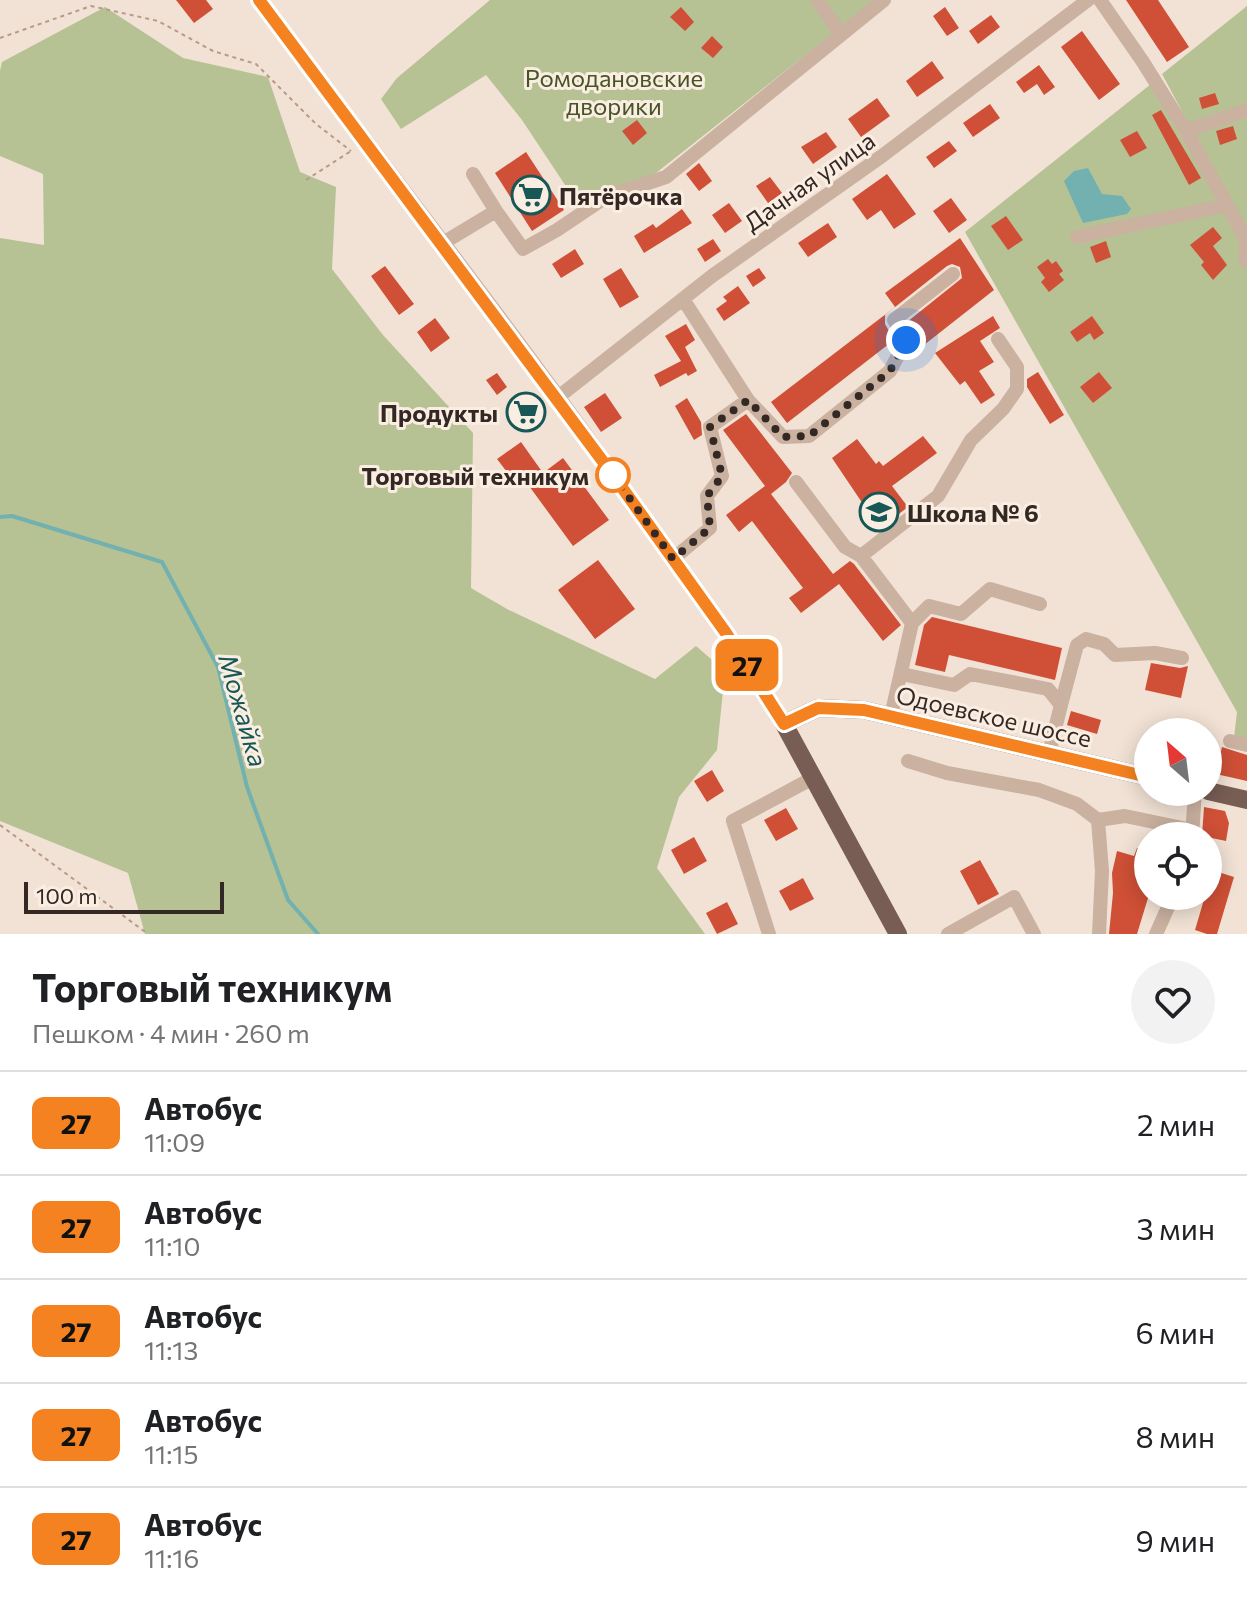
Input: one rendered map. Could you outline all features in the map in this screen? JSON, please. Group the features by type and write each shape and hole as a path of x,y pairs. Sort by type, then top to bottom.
{"main road":[{"name":"Одоевское шоссе","path":"784,724 818,708 864,710 1134,774"},
{"path":"784,724 898,934"},
{"path":"1222,794 1247,800"}],"street":[{"path":"259,0 557,398 726,633 784,724"},
{"path":"817,0 841,34"},
{"path":"473,174 523,249 606,197 666,177 884,0"},
{"name":"Дачная улица","path":"557,398 683,299 882,156 1088,0"},
{"path":"1100,0 1186,131 1246,240 1247,261"},
{"path":"1186,131 1247,110"},
{"path":"1077,237 1227,205"},
{"path":"443,243 496,211"},
{"path":"683,299 748,400 783,437 809,436 890,371 906,340 894,320 953,274"},
{"path":"861,556 938,496 971,440 1003,409 1017,389 1017,367 998,339"},
{"path":"673,559 710,528 707,496 722,476 710,427 748,400"},
{"path":"796,482 845,547 861,556 912,623"},
{"path":"891,716 912,623 929,606 961,614 990,589 1040,604"},
{"path":"1049,753 1077,645 1086,639 1104,644 1115,655 1155,653 1182,658"},
{"path":"902,674 954,685 970,674 1048,689 1061,705"},
{"path":"1230,741 1247,745"},
{"path":"908,761 947,773 1039,790 1077,804 1098,820 1125,816 1149,822"},
{"path":"769,934 733,821 813,778"},
{"path":"1098,820 1102,871 1099,934"},
{"path":"948,934 1014,897 1034,934"},
{"path":"1156,934 1167,910"}],"path":[{"path":"0,38 91,6 158,21 213,51 256,64 316,124 351,151"},
{"path":"306,180 366,141"},
{"path":"0,825 148,934"}],"green space":[{"name":"Ромодановские дворики","path":"490,0 875,0 651,177 577,203 522,120 486,75 401,129 381,99 397,78"},
{"path":"1247,6 1247,233 1162,74"},
{"path":"105,7 183,58 268,77 300,172 336,187 332,269 383,335 473,433 471,588 507,609 655,679 696,646 725,671 717,750 679,797 657,868 705,934 145,934 128,873 0,821 0,238 44,245 43,174 0,156 0,71 2,62"},
{"path":"1151,84 1247,251 1247,747 1233,746 1237,712 965,232"}],"water":[{"path":"1088,168 1102,194 1122,196 1131,209 1127,214 1083,223 1064,181 1074,171"}],"building":[{"path":"176,0 206,0 213,9 194,23"},
{"path":"1126,0 1158,0 1189,47 1167,62"},
{"path":"681,7 694,22 685,31 670,17"},
{"path":"945,7 959,28 947,36 933,16"},
{"path":"991,15 1000,27 978,44 969,31"},
{"path":"1082,31 1120,84 1099,100 1061,47"},
{"path":"712,36 723,47 713,58 701,48"},
{"path":"932,61 944,78 917,97 906,81"},
{"path":"1039,65 1055,87 1044,95 1037,84 1024,93 1016,82"},
{"path":"1215,93 1219,104 1202,109 1199,98"},
{"path":"877,98 890,116 861,137 848,119"},
{"path":"990,104 1000,118 973,137 963,123"},
{"path":"1161,110 1201,178 1189,185 1152,115"},
{"path":"637,120 647,133 633,145 622,131"},
{"path":"1233,126 1237,139 1220,145 1216,131"},
{"path":"1137,131 1147,148 1130,157 1120,140"},
{"path":"826,132 837,147 813,164 801,147"},
{"path":"949,141 957,151 934,168 926,157"},
{"name":"Пятёрочка","path":"526,152 564,210 532,231 495,173"},
{"path":"699,163 712,181 699,191 686,174"},
{"path":"887,174 916,214 894,229 881,210 867,220 852,199"},
{"path":"770,177 782,193 768,203 756,186"},
{"path":"951,198 967,220 949,233 933,211"},
{"path":"729,203 742,221 725,233 712,215"},
{"path":"682,209 692,223 644,253 634,236 653,224 656,228"},
{"path":"1006,216 1023,240 1008,250 991,226"},
{"path":"828,223 837,237 808,257 798,243"},
{"path":"1213,227 1222,238 1213,246 1227,265 1213,280 1190,245"},
{"path":"960,238 994,290 924,345 907,322 962,278 960,267 947,266 885,315 885,324 894,340 787,423 771,402 895,307 885,293"},
{"path":"713,239 721,251 705,262 697,249"},
{"path":"1106,241 1111,257 1096,263 1090,247"},
{"path":"575,249 584,264 561,278 552,264"},
{"path":"1048,259 1052,264 1056,261 1063,271 1059,274 1064,280 1049,292 1041,282 1045,278 1037,267"},
{"path":"385,266 414,304 399,315 371,276"},
{"path":"621,268 639,297 620,308 603,279"},
{"path":"759,268 766,278 753,287 746,276"},
{"path":"738,286 750,303 724,321 716,309 727,301 723,297"},
{"path":"993,316 1000,328 980,341 994,362 979,371 995,395 981,404 965,381 960,385 935,353"},
{"path":"1092,316 1104,333 1094,340 1090,333 1077,342 1070,332"},
{"path":"435,318 450,338 431,352 417,332"},
{"path":"686,324 695,340 685,347 697,371 688,376 686,373 660,387 654,375 681,361 665,336"},
{"path":"1038,372 1064,415 1050,424 1027,387 1027,379"},
{"path":"1099,372 1112,388 1093,403 1080,387"},
{"path":"497,373 507,387 497,395 486,380"},
{"path":"605,393 622,418 601,432 584,407"},
{"path":"687,398 701,422 702,435 694,440 675,406"},
{"name":"Продукты","path":"529,400 539,413 524,424 514,411"},
{"path":"746,414 792,473 771,494 833,574 850,561 854,564 901,625 883,641 839,584 801,613 789,598 803,588 752,521 739,532 726,515 765,486 723,430"},
{"path":"923,436 937,453 892,486 908,507 883,526 867,505 865,507 832,458 857,439 876,464 879,461 883,466"},
{"path":"521,442 543,473 563,458 609,520 573,546 521,475 513,480 497,459"},
{"path":"598,560 635,609 595,639 558,590"},
{"path":"932,617 1062,648 1055,680 949,655 945,672 915,665 924,625"},
{"path":"1151,663 1180,668 1188,666 1181,698 1145,690"},
{"path":"1071,711 1101,720 1097,734 1067,725"},
{"path":"1222,747 1247,755 1247,781 1222,775"},
{"path":"712,770 724,791 707,802 694,781"},
{"path":"1204,807 1225,811 1229,823 1226,841 1222,840 1222,822 1203,822"},
{"path":"786,808 798,829 776,841 764,820"},
{"path":"694,837 707,861 684,874 671,850"},
{"path":"1117,851 1134,856 1134,910 1144,910 1137,934 1109,934 1112,873"},
{"path":"980,860 999,894 978,905 960,871"},
{"path":"1222,873 1234,877 1217,934 1195,930 1201,910 1222,910"},
{"path":"803,878 814,899 790,911 779,891"},
{"path":"727,902 738,924 717,934 706,913"}],"waterway":[{"name":"Можайка","path":"0,517 12,516 162,562 218,667 247,787 288,900 318,934"}],"bus line":[{"name":"27","path":"259,0 613,475 726,633 784,724 818,708 864,710 1134,774"}],"place":[{"name":"Пятёрочка","path":"531,195"},
{"name":"Продукты","path":"526,412"},
{"name":"Торговый техникум","path":"613,475"},
{"name":"Школа № 6","path":"879,512"}],"route":[{"path":"613,475 673,559 710,528 707,496 722,476 710,427 748,400 783,437 809,436 890,371 906,340"}]}
